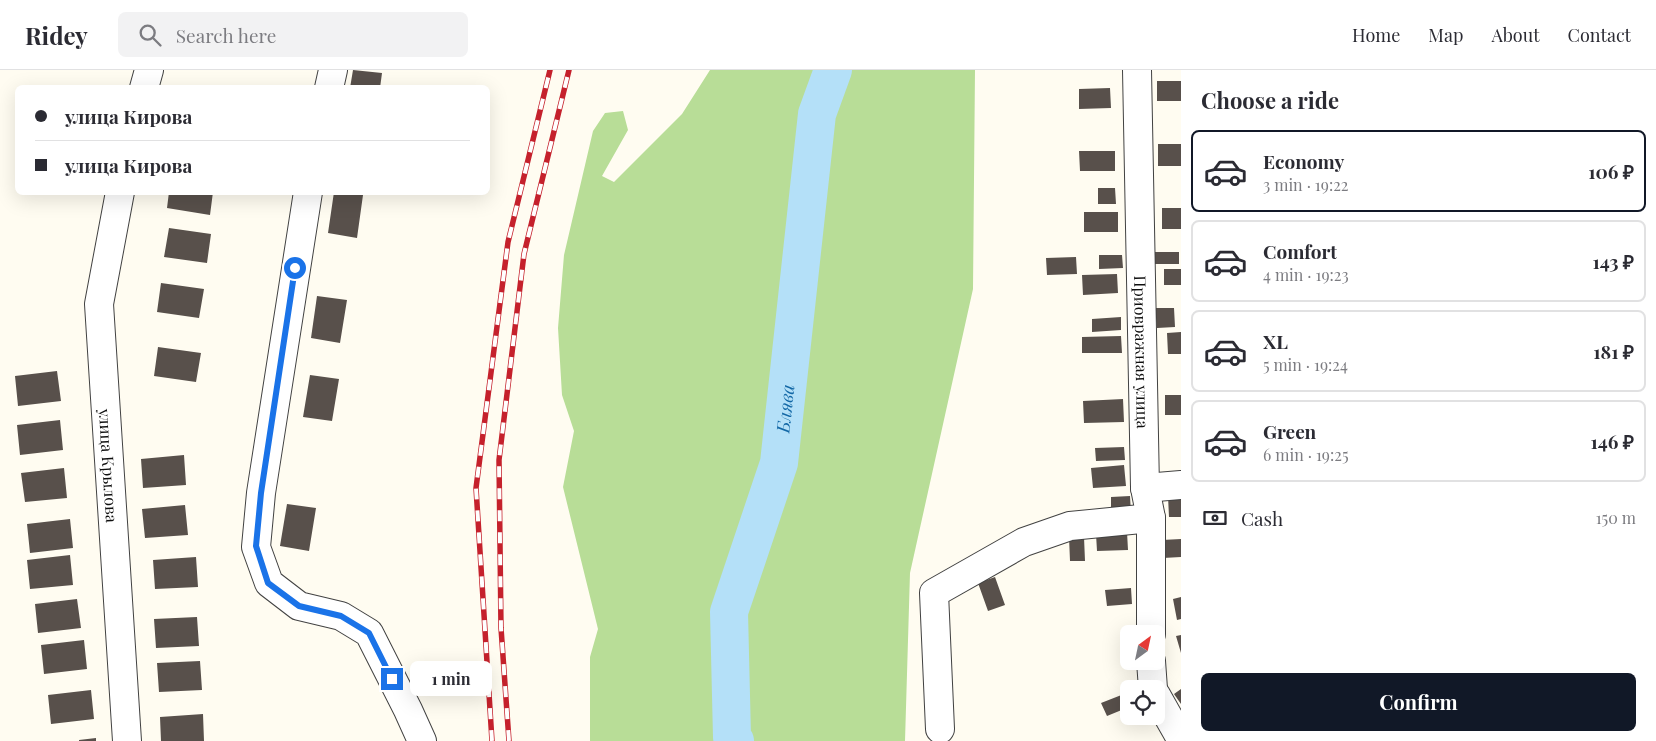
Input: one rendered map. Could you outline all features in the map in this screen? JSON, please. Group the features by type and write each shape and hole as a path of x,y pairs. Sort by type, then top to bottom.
{"street":[{"path":"145,85 149,70"},
{"path":"330,85 333,70"},
{"name":"Приовражная улица","path":"1137,70 1145,488 1151,518 1151,625"},
{"name":"улица Крылова","path":"119,195 99,304 127,741"},
{"path":"308,195 262,484 256,546 268,583 299,606 341,616 369,633 422,741"},
{"path":"1145,488 1181,485"},
{"path":"940,729 934,593 1024,542 1070,526 1151,518"},
{"path":"1165,711 1181,739"}],"green space":[{"path":"710,70 975,70 973,289 910,573 905,741 590,741 590,657 598,629 563,487 574,431 562,395 558,328 564,255 593,131 605,113 623,111 628,130 602,176 614,182 682,114"}],"building":[{"path":"353,70 382,73 380,85 350,85"},
{"path":"1157,81 1181,81 1181,101 1157,101"},
{"path":"1110,88 1111,108 1079,109 1079,89"},
{"path":"1158,144 1181,144 1181,166 1158,166"},
{"path":"1079,151 1115,151 1115,171 1080,171"},
{"path":"1098,188 1115,188 1116,204 1098,204"},
{"path":"169,195 213,195 210,215 167,208"},
{"path":"334,195 363,195 357,238 328,233"},
{"path":"1162,208 1181,208 1181,229 1162,229"},
{"path":"1084,212 1118,212 1118,232 1084,232"},
{"path":"169,228 211,234 207,263 164,257"},
{"path":"1153,252 1179,252 1179,264 1154,264"},
{"path":"1099,255 1122,255 1123,268 1099,269"},
{"path":"1076,257 1077,274 1047,275 1046,258"},
{"path":"1164,269 1181,269 1181,285 1164,285"},
{"path":"1117,274 1118,293 1083,295 1082,275"},
{"path":"161,283 204,289 199,318 157,312"},
{"path":"317,296 347,300 340,343 311,338"},
{"path":"1155,308 1174,308 1175,327 1157,328"},
{"path":"1121,317 1121,330 1092,332 1092,319"},
{"path":"1181,332 1181,354 1168,354 1167,333"},
{"path":"1121,336 1122,353 1082,353 1082,337"},
{"path":"158,347 201,353 196,382 154,376"},
{"path":"57,371 61,401 18,406 15,376"},
{"path":"310,375 339,379 332,421 303,417"},
{"path":"1165,395 1181,395 1181,415 1165,415"},
{"path":"1123,399 1124,422 1084,423 1083,401"},
{"path":"60,420 63,450 20,455 17,425"},
{"path":"1124,447 1125,460 1096,461 1095,448"},
{"path":"184,455 186,485 143,488 141,459"},
{"path":"1124,465 1126,486 1093,488 1091,468"},
{"path":"64,468 67,498 25,502 21,473"},
{"path":"1130,496 1131,513 1111,514 1111,497"},
{"path":"1168,496 1181,496 1181,517 1169,517"},
{"path":"287,504 316,508 309,551 280,546"},
{"path":"185,505 188,535 145,538 142,509"},
{"path":"70,519 73,548 30,553 27,524"},
{"path":"1127,532 1128,550 1097,551 1096,534"},
{"path":"1069,537 1084,537 1085,561 1070,561"},
{"path":"1181,539 1181,557 1163,558 1162,540"},
{"path":"70,555 73,585 30,589 27,560"},
{"path":"196,557 198,587 155,589 153,560"},
{"path":"995,577 1005,605 988,611 978,583"},
{"path":"1131,588 1132,604 1107,606 1105,590"},
{"path":"1181,597 1181,619 1177,620 1173,599"},
{"path":"77,599 81,628 38,633 35,604"},
{"path":"197,617 199,646 156,648 154,619"},
{"path":"1181,635 1181,653 1176,636"},
{"path":"84,640 87,669 44,674 41,645"},
{"path":"200,661 202,690 159,692 157,663"},
{"path":"1181,689 1181,704 1174,694"},
{"path":"91,690 94,719 51,724 48,695"},
{"path":"1120,696 1120,711 1107,716 1101,703"},
{"path":"203,714 204,741 161,741 160,717"},
{"path":"96,738 96,741 79,741 79,740"}],"waterway":[{"name":"Блява","path":"735,741 732,737 729,612 779,463 817,114 833,70"}],"railway":[{"path":"492,741 476,488 508,242 550,70"},
{"path":"509,741 501,628 499,460 524,254 569,70"}],"route":[{"path":"295,268 261,493 256,546 268,583 299,606 341,616 369,633 392,679"}]}
